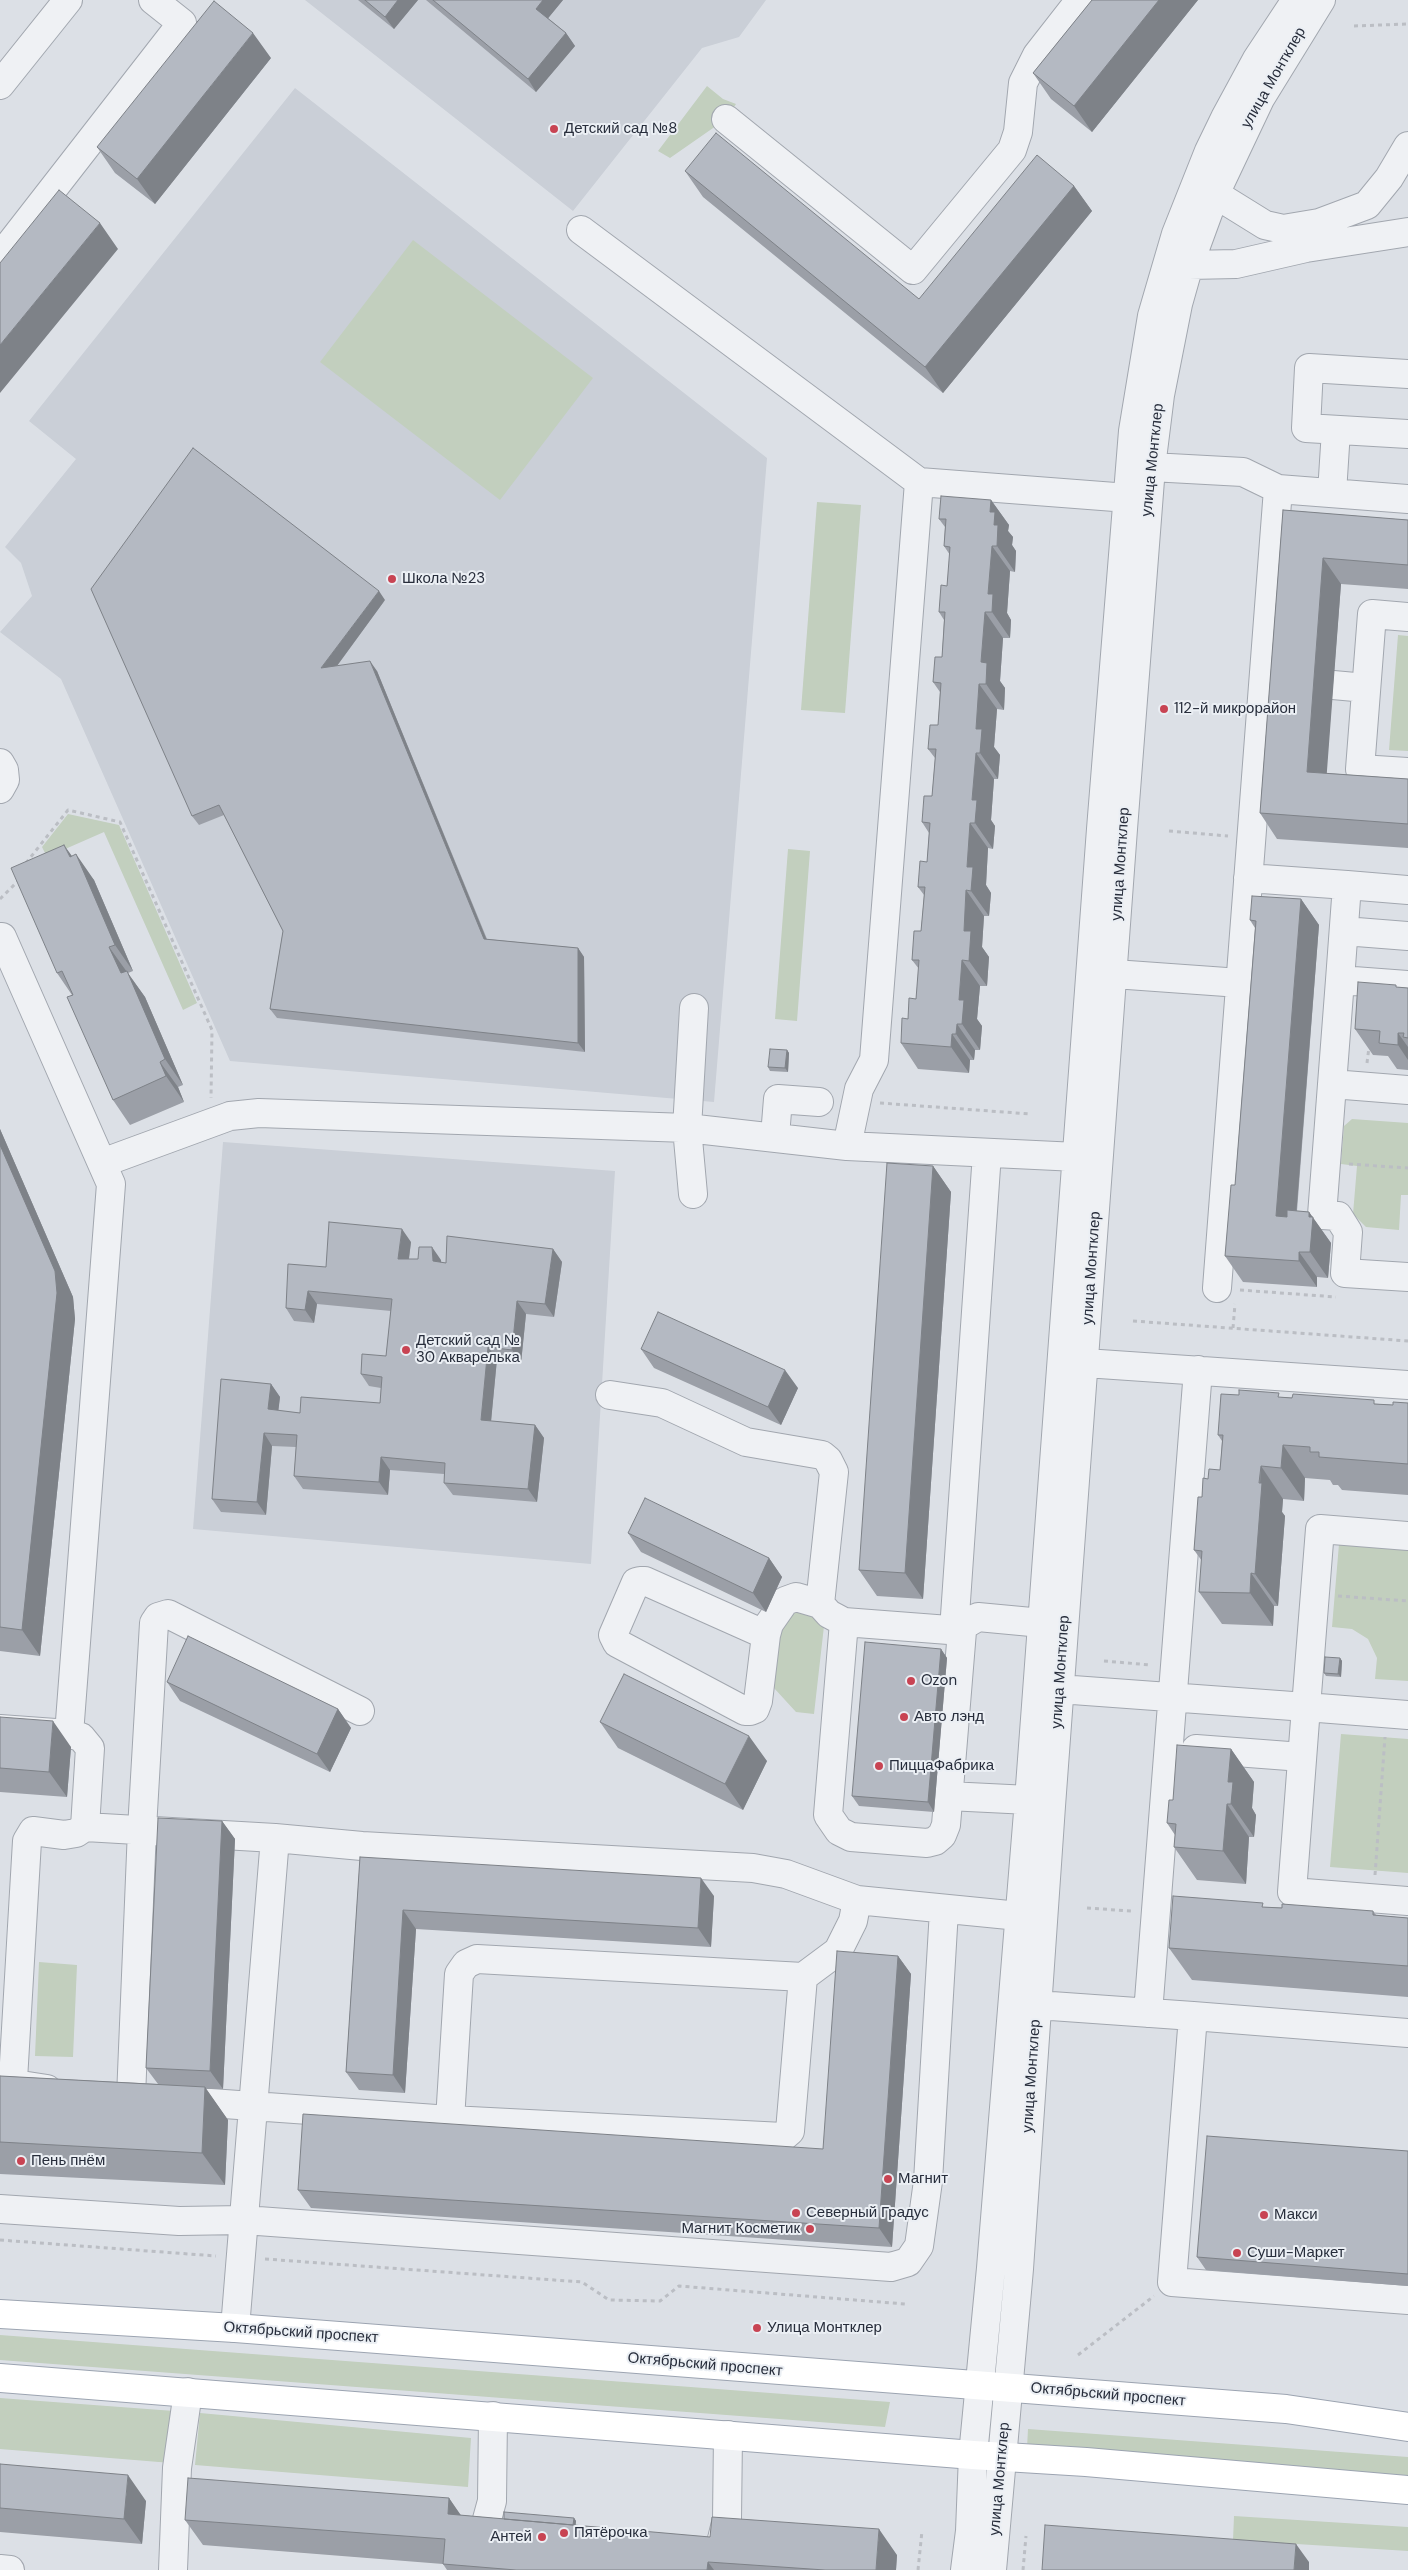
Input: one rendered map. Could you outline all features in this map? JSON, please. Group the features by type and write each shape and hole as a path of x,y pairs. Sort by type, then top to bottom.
{"main road":[{"name":"Октябрьский проспект","path":"0,2314 235,2328 1286,2409 1408,2427"},
{"path":"0,2378 493,2416 973,2456 1086,2462 1408,2490"}],"street":[{"path":"0,85 68,0"},
{"path":"0,257 182,23 153,0"},
{"path":"726,119 913,270 1012,150 1018,132 1023,83 1037,55 1080,0"},
{"name":"улица Монтклер","path":"965,2570 970,2531 973,2456 1029,1800 1128,498 1142,371 1160,283 1176,234 1209,151 1257,59 1296,0"},
{"name":"улица Монтклер","path":"992,2570 1009,2387 1059,1688 1085,1363 1151,467 1165,362 1188,265 1215,194 1260,99 1321,0"},
{"path":"1215,194 1264,225 1283,228 1319,223 1367,205 1390,178 1408,146"},
{"path":"581,230 919,482 1128,498"},
{"path":"1188,265 1236,264 1306,248 1408,232"},
{"path":"1408,374 1309,368 1306,428 1408,434"},
{"path":"1332,493 1336,430"},
{"path":"1151,467 1243,472 1278,489 1408,499"},
{"path":"847,1146 859,1089 874,1060 919,482"},
{"path":"1226,1289 1240,984 1251,837 1277,681 1278,489"},
{"path":"1408,617 1372,614 1360,769 1408,772"},
{"path":"1333,685 1366,688"},
{"path":"0,763 4,770 5,780 0,789"},
{"path":"1248,878 1408,890"},
{"path":"1347,885 1322,1215 1338,1216 1348,1232 1345,1273 1408,1277"},
{"path":"1344,931 1408,936"},
{"path":"0,938 2,937 111,1184 69,1734"},
{"path":"1114,974 1240,984"},
{"path":"1340,980 1408,985"},
{"path":"693,1194 688,1128 694,1008"},
{"path":"1332,1084 1408,1090"},
{"path":"774,1136 778,1099 819,1102"},
{"path":"102,1163 230,1116 259,1113 688,1128 774,1136 847,1146 1077,1157"},
{"path":"844,1622 828,1815 832,1825 851,1837 927,1843 936,1840 942,1835 946,1825 987,1153"},
{"path":"1085,1363 1408,1385"},
{"path":"1148,2013 1198,1370"},
{"path":"610,1395 662,1403 738,1439 815,1452 828,1460 834,1472 820,1604"},
{"path":"1408,1536 1320,1529 1302,1757 1282,1900 1373,1898 1408,1901"},
{"path":"766,1635 645,1581 636,1582 614,1635 617,1643 745,1711 750,1711 755,1709 758,1701 769,1624 785,1601 796,1597 820,1604 829,1614 844,1622 958,1631 968,1621 978,1617 1042,1623"},
{"path":"131,2097 142,1829 154,1623 158,1617 168,1614 360,1711"},
{"path":"1059,1688 1398,1714"},
{"path":"0,1729 69,1734 81,1737 90,1748 85,1827"},
{"path":"1169,1746 1302,1757"},
{"path":"948,1796 1029,1800"},
{"path":"75,2092 29,2087 20,2085 13,2080 27,1841 33,1831 64,1835 76,1833 85,1827 142,1829 362,1846 753,1868 786,1874 857,1900 1019,1916"},
{"path":"235,2328 255,2108 275,1838"},
{"path":"450,2120 459,1974 466,1964 477,1959 803,1977 838,1951 853,1921 857,1900"},
{"path":"1156,1906 1186,1901"},
{"path":"0,2209 179,2221 244,2220 891,2267 908,2262 919,2246 928,2182 944,1910"},
{"path":"103,2094 255,2108 783,2137 790,2131 803,1977"},
{"path":"1037,2004 1408,2033"},
{"path":"1192,2016 1172,2282 1408,2300"},
{"path":"173,2570 177,2468 188,2392"},
{"path":"483,2534 492,2502 493,2416"},
{"path":"717,2556 727,2518 728,2435"},
{"path":"0,2569 10,2570"}],"path":[{"path":"1354,26 1408,24"},
{"path":"22,867 68,810 120,822 212,1030 211,1123"},
{"path":"1169,831 1251,837"},
{"path":"0,899 20,878 17,874"},
{"path":"1366,1086 1369,1039"},
{"path":"857,1101 1031,1114"},
{"path":"1326,1162 1408,1168"},
{"path":"1233,1328 1226,1289 1343,1298 1345,1273"},
{"path":"1133,1321 1408,1341"},
{"path":"1315,1594 1408,1601"},
{"path":"1104,1661 1175,1667"},
{"path":"1373,1898 1398,1714"},
{"path":"1087,1908 1156,1906"},
{"path":"0,2240 582,2282 609,2300 660,2301 679,2286 905,2304"},
{"path":"1078,2355 1172,2282"},
{"path":"918,2570 922,2531"},
{"path":"1023,2570 1026,2536"}],"shaded area":[{"name":"Детский сад №8","path":"305,0 766,0 739,37 702,48 573,211"},
{"name":"Школа №23","path":"295,88 767,458 714,1102 230,1061 61,679 0,632 32,596 21,563 5,547 76,459 29,421"},
{"name":"Детский сад № 30 Акварелька","path":"223,1142 615,1171 591,1564 193,1529"}],"green space":[{"path":"707,86 723,99 736,104 726,119 670,158 658,151"},
{"path":"413,240 593,378 500,500 320,362"},
{"path":"817,502 861,505 845,713 801,710"},
{"path":"1398,635 1408,636 1408,751 1389,750"},
{"path":"68,814 119,825 197,1003 183,1010 104,832 47,857 42,847"},
{"path":"788,849 810,851 797,1021 775,1019"},
{"path":"1352,1119 1408,1123 1408,1195 1401,1195 1399,1230 1366,1227 1353,1214 1357,1166 1341,1164 1344,1126"},
{"path":"1339,1544 1408,1550 1408,1681 1375,1679 1377,1658 1368,1639 1352,1629 1332,1627"},
{"path":"810,1606 824,1626 814,1714 796,1712 774,1688 781,1629 790,1614 798,1609"},
{"path":"1341,1734 1408,1739 1408,1873 1330,1867"},
{"path":"39,1962 77,1965 73,2057 35,2056"},
{"path":"0,2335 890,2402 885,2427 0,2360"},
{"path":"0,2398 174,2411 171,2463 0,2449"},
{"path":"200,2413 471,2438 468,2487 195,2465"},
{"path":"1028,2429 1408,2457 1408,2477 1027,2448"},
{"path":"1234,2516 1408,2527 1408,2551 1233,2540"}],"building":[{"path":"365,0 398,0 385,17"},
{"path":"433,0 543,0 536,9 566,33 528,79"},
{"path":"1092,0 1159,0 1074,106 1033,73"},
{"path":"214,1 253,33 137,179 97,147"},
{"path":"716,133 919,299 1037,155 1074,186 925,367 685,171"},
{"path":"59,190 100,223 0,345 0,263"},
{"path":"193,448 379,591 321,668 370,661 484,939 578,948 578,1043 270,1009 283,931 219,805 192,816 91,589"},
{"path":"941,496 991,500 990,512 995,512 994,525 998,525 997,546 992,546 988,594 993,594 992,612 985,612 981,662 987,663 986,684 979,684 976,729 982,729 980,753 976,753 972,800 977,800 975,823 970,823 967,867 973,867 971,891 966,890 964,931 971,931 969,961 962,960 959,1000 964,1000 962,1024 957,1024 956,1034 952,1034 951,1047 901,1043 902,1018 908,1019 909,998 916,999 919,960 912,960 914,931 921,931 925,887 918,887 920,861 927,862 930,823 922,822 924,796 932,796 936,749 928,749 930,725 938,725 941,683 933,682 935,657 942,657 945,612 939,612 941,585 947,586 950,547 944,546 946,519 939,519"},
{"path":"1283,510 1408,520 1408,565 1323,558 1307,772 1408,779 1408,824 1260,813"},
{"path":"64,845 70,857 76,854 115,945 109,947 121,973 127,971 165,1059 160,1062 166,1076 113,1100 67,997 73,995 62,971 57,973 11,868"},
{"path":"1252,896 1301,899 1276,1216 1287,1217 1287,1210 1309,1212 1309,1217 1313,1217 1310,1252 1299,1252 1299,1261 1225,1256 1231,1185 1235,1185 1256,921 1250,920"},
{"path":"1358,982 1396,985 1396,987 1408,988 1408,1038 1403,1037 1404,1033 1398,1033 1398,1045 1379,1043 1380,1031 1355,1029"},
{"path":"770,1049 787,1050 785,1068 768,1067"},
{"path":"0,1145 55,1271 57,1293 22,1630 0,1627"},
{"path":"887,1163 933,1166 905,1573 859,1570"},
{"path":"329,1222 402,1229 398,1259 418,1259 419,1247 432,1247 433,1261 446,1263 447,1236 553,1249 545,1304 517,1301 512,1350 488,1347 481,1420 535,1425 528,1489 444,1483 445,1463 381,1457 379,1482 294,1476 297,1435 264,1433 257,1502 212,1499 221,1379 271,1384 268,1409 300,1413 301,1397 380,1403 382,1377 361,1374 362,1354 386,1356 392,1299 308,1291 305,1310 286,1308 288,1264 326,1267"},
{"path":"658,1312 785,1370 768,1407 641,1349"},
{"path":"1239,1390 1279,1393 1278,1397 1292,1398 1293,1394 1374,1400 1374,1404 1393,1405 1393,1402 1408,1403 1408,1464 1319,1457 1319,1452 1310,1452 1310,1447 1283,1445 1281,1468 1261,1466 1259,1483 1262,1483 1255,1574 1251,1573 1250,1593 1199,1592 1202,1551 1194,1550 1198,1497 1202,1497 1203,1478 1208,1479 1209,1469 1220,1470 1223,1435 1218,1435 1221,1394 1239,1395"},
{"path":"645,1498 769,1558 753,1593 628,1533"},
{"path":"188,1636 338,1709 317,1754 167,1682"},
{"path":"865,1642 941,1649 928,1802 852,1796"},
{"path":"1325,1657 1340,1658 1338,1674 1324,1673"},
{"path":"624,1674 749,1736 725,1784 600,1722"},
{"path":"0,1717 53,1721 49,1772 0,1768"},
{"path":"1177,1745 1231,1749 1228,1782 1233,1782 1231,1804 1227,1804 1223,1851 1174,1847 1176,1824 1167,1823 1169,1800 1173,1800"},
{"path":"158,1818 222,1821 210,2071 146,2068"},
{"path":"360,1857 701,1878 698,1928 403,1910 393,2075 346,2072"},
{"path":"1173,1896 1263,1903 1262,1907 1282,1908 1282,1904 1373,1911 1373,1915 1408,1918 1408,1966 1169,1948"},
{"path":"837,1951 898,1956 879,2228 298,2190 303,2114 823,2149"},
{"path":"0,2076 205,2087 202,2153 0,2142"},
{"path":"1207,2136 1408,2151 1408,2274 1197,2257"},
{"path":"0,2464 128,2475 124,2519 0,2508"},
{"path":"188,2478 449,2498 448,2514 710,2537 712,2517 879,2529 876,2570 825,2570 708,2562 707,2570 516,2570 443,2564 445,2539 185,2520"},
{"path":"504,2512 574,2518 573,2525 504,2519"},
{"path":"1045,2525 1296,2544 1294,2570 1042,2570"}],"place":[{"name":"Детский сад №8","path":"554,129"},
{"name":"Школа №23","path":"392,579"},
{"name":"112-й микрорайон","path":"1164,709"},
{"name":"Детский сад № 30 Акварелька","path":"406,1350"},
{"name":"Ozon","path":"911,1681"},
{"name":"Авто лэнд","path":"904,1717"},
{"name":"ПиццаФабрика","path":"879,1766"},
{"name":"Пень пнём","path":"21,2161"},
{"name":"Магнит","path":"888,2179"},
{"name":"Северный Градус","path":"796,2213"},
{"name":"Макси","path":"1264,2215"},
{"name":"Магнит Косметик","path":"810,2229"},
{"name":"Суши-Маркет","path":"1237,2253"},
{"name":"Улица Монтклер","path":"757,2328"},
{"name":"Пятёрочка","path":"564,2533"},
{"name":"Антей","path":"542,2537"}]}
